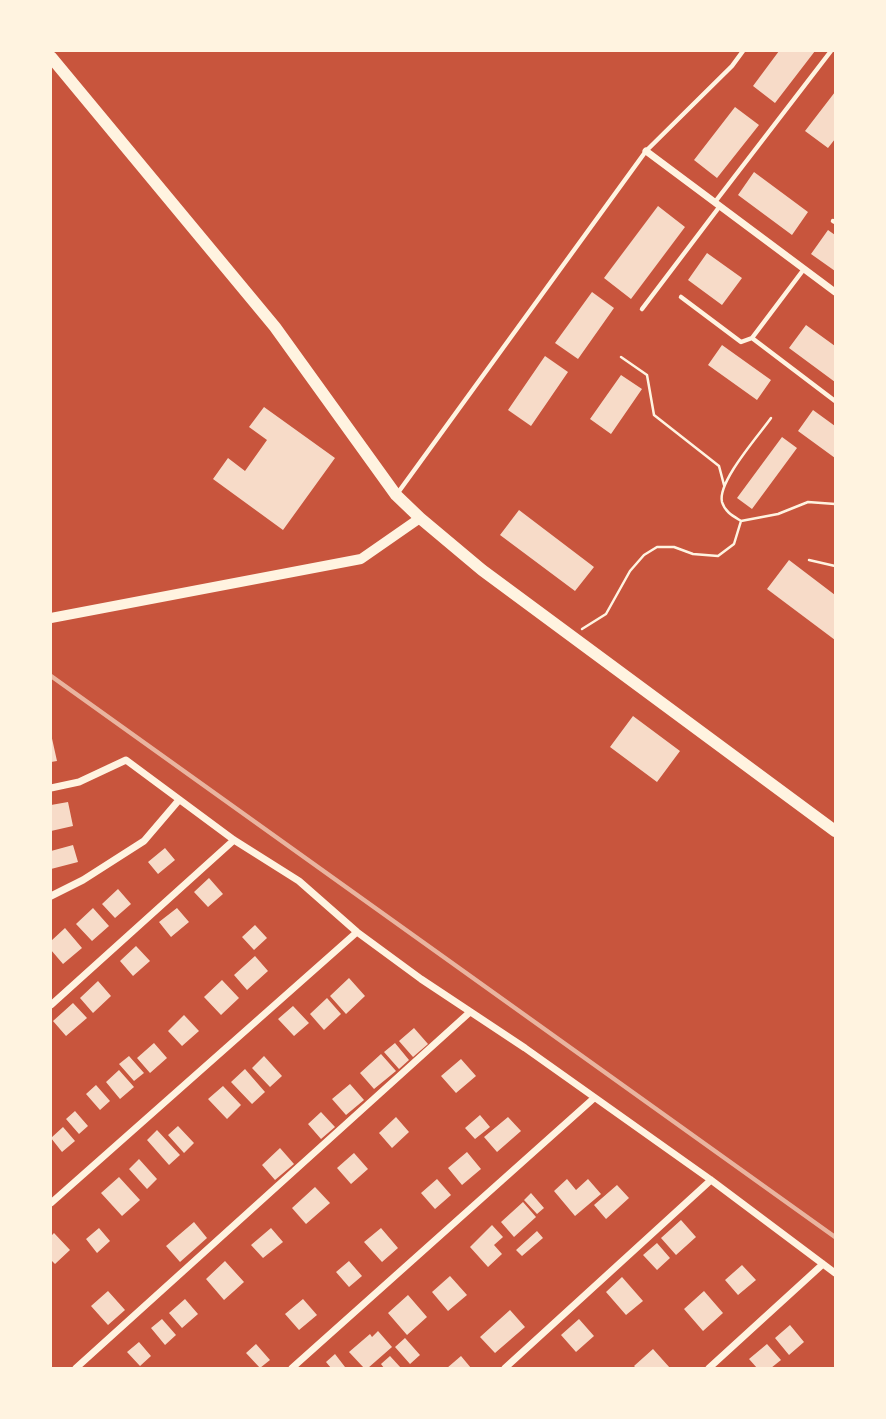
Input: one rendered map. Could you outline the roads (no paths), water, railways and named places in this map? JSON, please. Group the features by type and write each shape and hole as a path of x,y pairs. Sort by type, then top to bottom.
{"main road":[{"path":"51,57 275,327 396,495 482,570 834,828"}],"street":[{"path":"646,151 835,292"},
{"path":"51,618 361,559 420,518"},
{"path":"51,789 79,782 126,760 234,840 299,881 357,932 711,1180 835,1273"},
{"path":"51,896 83,880 144,841 179,800"},
{"path":"51,1004 234,840"},
{"path":"51,1203 357,932"},
{"path":"76,1368 470,1012"},
{"path":"292,1368 593,1099"},
{"path":"505,1368 711,1180"},
{"path":"709,1368 823,1264"}],"lane":[{"path":"396,495 646,151 732,66 743,51"},
{"path":"642,309 831,51"},
{"path":"681,297 741,342 752,338 804,269"},
{"path":"752,338 835,401"}],"railway":[{"path":"51,676 835,1237"}]}
